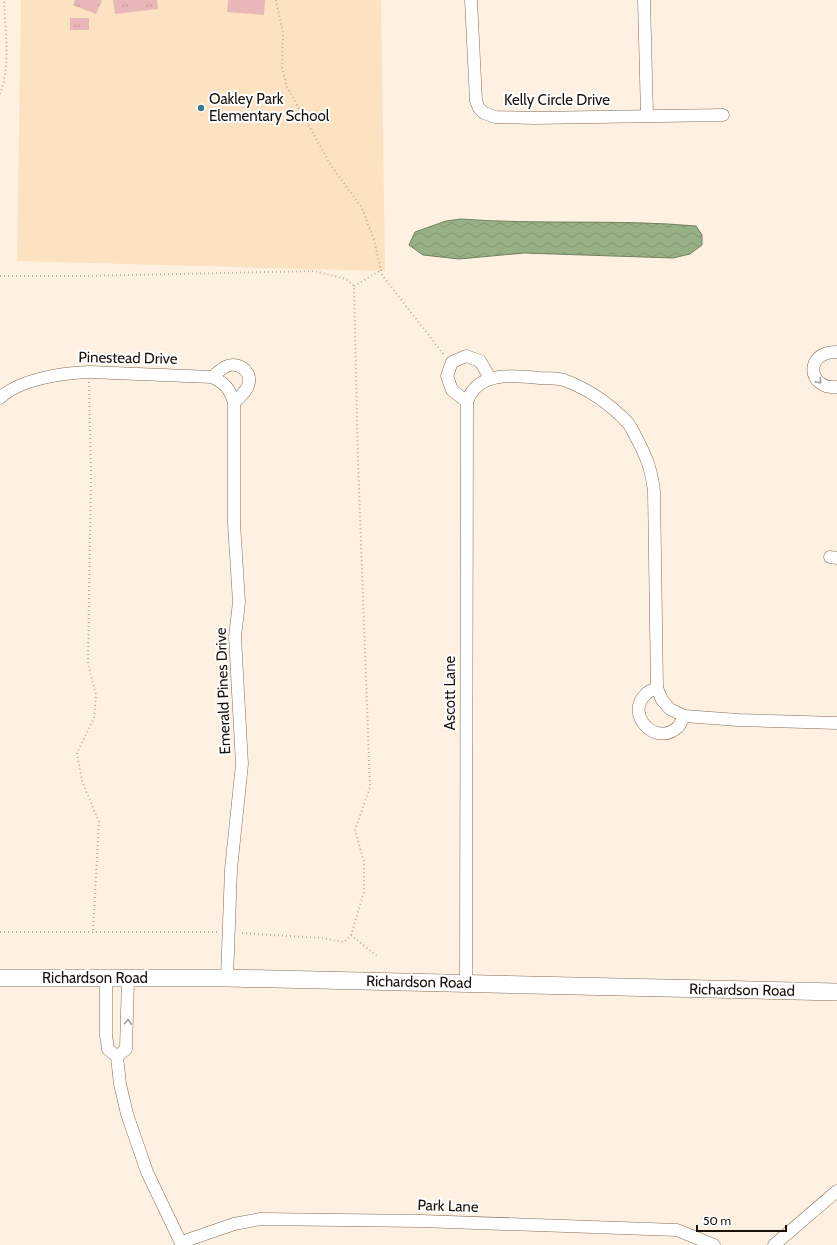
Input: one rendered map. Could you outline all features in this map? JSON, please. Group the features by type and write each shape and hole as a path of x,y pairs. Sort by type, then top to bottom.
{"street":[{"name":"Kelly Circle Drive","path":"471,0 476,100 479,108 484,113 495,117 534,118 647,115 723,115"},
{"path":"644,0 647,115"},
{"path":"837,352 822,353 816,359 813,372 818,382 823,386 837,387"},
{"path":"467,402 452,390 447,376 452,364 466,356 480,361 490,378"},
{"path":"212,377 225,367 234,364 243,367 248,374 249,382 244,392 234,403"},
{"name":"Pinestead Drive","path":"0,398 5,393 37,380 72,373 89,372 212,377 224,383"},
{"name":"Ascott Lane","path":"466,983 467,402 470,392 476,385 490,378 522,376 562,380 599,397 628,422 648,459 654,491 657,688 662,700 670,709 684,716 738,720 837,723"},
{"name":"Emerald Pines Drive","path":"224,383 230,391 234,403 234,523 239,602 234,637 242,764 231,869 227,978"},
{"path":"657,688 646,693 639,704 638,716 644,727 655,733 667,733 678,727 684,716"},
{"name":"Richardson Road","path":"0,978 227,978 837,992"},
{"path":"106,978 106,1035 108,1049 117,1057 120,1084 127,1114 145,1165 182,1244"},
{"path":"117,1057 126,1049 128,978"},
{"path":"774,1245 837,1191"},
{"name":"Park Lane","path":"182,1244 234,1224 260,1219 421,1221 677,1230 714,1245"}],"path":[{"path":"0,94 4,84 6,64 4,0"},
{"path":"276,0 284,33 282,67 287,87 332,167 362,208 374,240 380,262 380,271 452,364"},
{"path":"0,276 85,276 314,271 346,279 354,286 358,461 370,787 355,830 364,862 364,892 351,935 344,942 321,938 229,932 0,932"},
{"path":"354,286 380,271"},
{"path":"89,372 91,477 87,657 96,695 94,718 78,753 82,782 99,822 93,931"},
{"path":"351,935 378,957"}],"shaded area":[{"name":"Oakley Park Elementary School","path":"21,0 381,0 385,271 17,261"}],"green space":[{"path":"75,0 102,0 96,14 73,5"},
{"path":"113,0 157,0 158,9 115,14"},
{"path":"228,0 265,0 264,15 227,12"},
{"path":"70,18 89,18 89,30 70,30"}],"water":[{"path":"461,219 520,222 637,223 696,226 702,235 702,245 690,254 673,258 524,253 459,259 423,255 409,245 415,232 446,221"}],"place":[{"name":"Oakley Park Elementary School","path":"201,108"}]}
